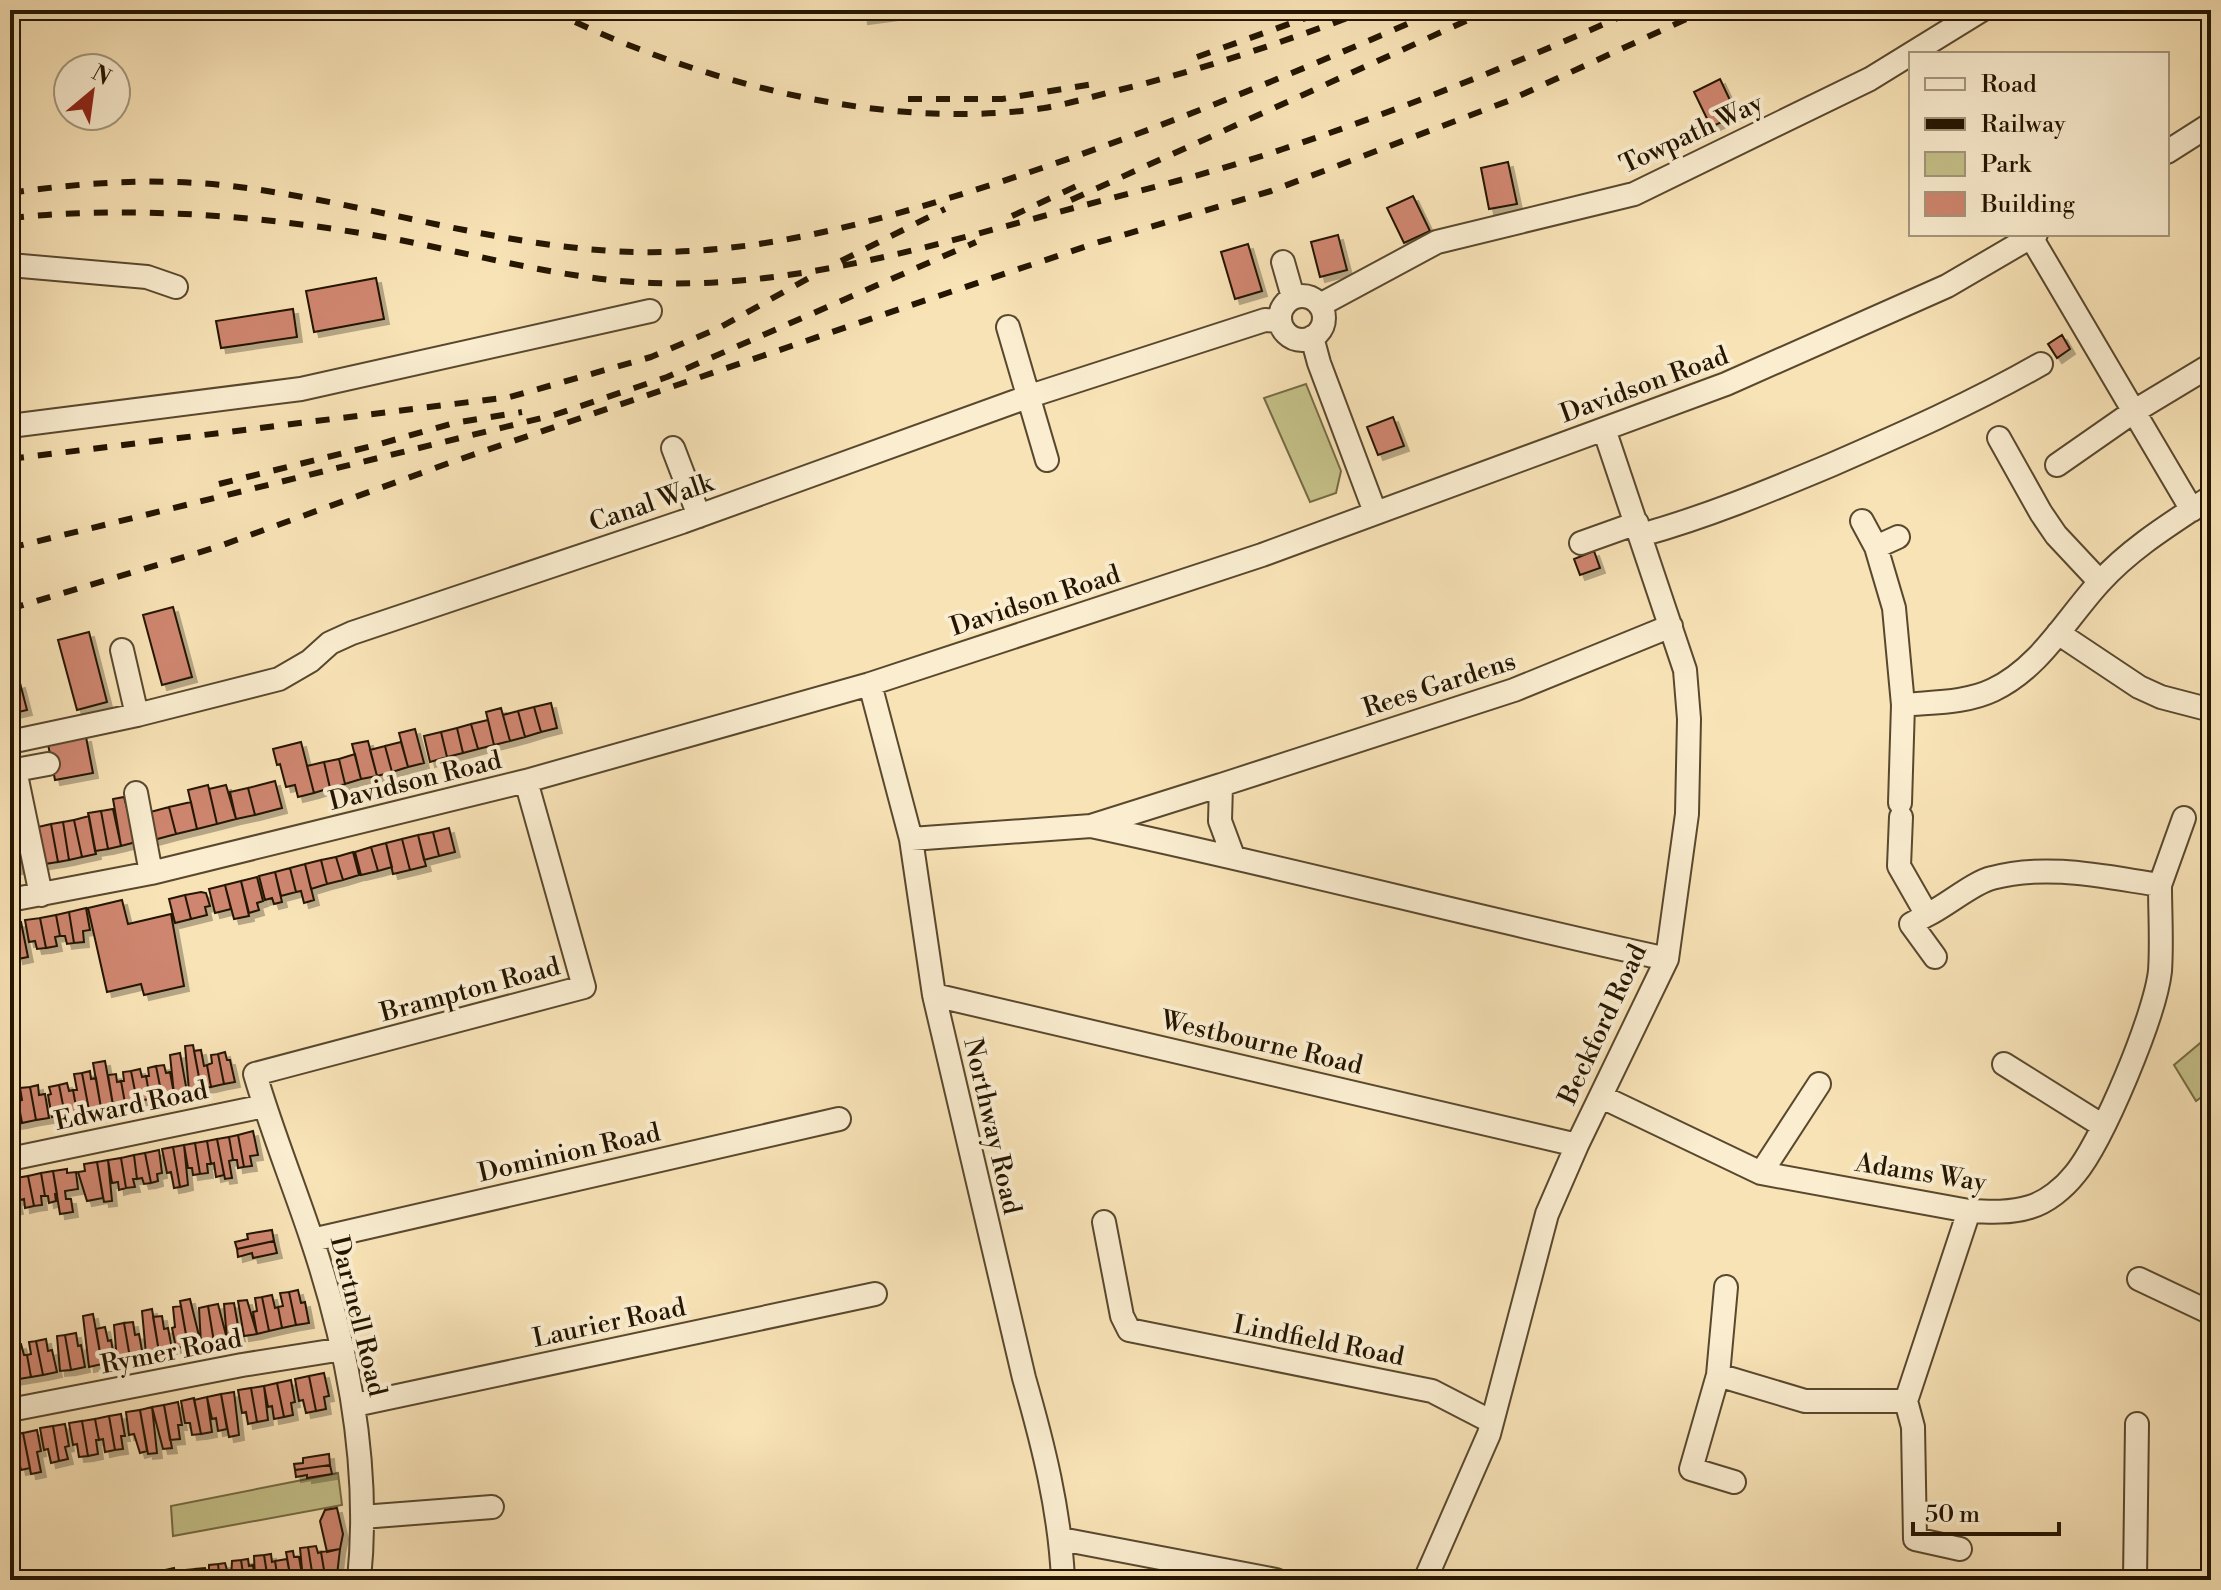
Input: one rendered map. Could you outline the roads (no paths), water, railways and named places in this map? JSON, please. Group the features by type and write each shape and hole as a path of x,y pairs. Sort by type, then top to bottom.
{"street":[{"name":"Towpath Way","path":"1914,52 1982,10"},
{"name":"Towpath Way","path":"1320,305 1437,242 1634,194 1870,79 1909,55"},
{"path":"2169,151 2211,124"},
{"path":"2034,236 2192,510"},
{"name":"Davidson Road","path":"10,900 151,873 526,781 870,684 1262,555 1726,384 1947,286 2034,236"},
{"path":"1283,262 1293,297"},
{"path":"10,265 147,277 176,287"},
{"path":"1308,296 1324,312 1320,330 1305,340 1285,333 1279,321 1282,307 1293,297 1308,296"},
{"path":"10,426 301,389 650,311"},
{"name":"Canal Walk","path":"10,742 137,715 279,679 310,661 330,643 352,633 699,516 1030,396 1265,320 1279,321"},
{"path":"1008,327 1047,460"},
{"path":"1312,337 1375,512"},
{"path":"1581,543 1639,529 1674,526 1815,471 1968,403 2041,364"},
{"path":"2057,465 2133,412 2206,368"},
{"name":"Beckford Road","path":"1425,1580 1492,1422 1547,1214 1667,959 1687,814 1689,719 1685,670 1604,429"},
{"path":"1999,438 2049,524 2100,582"},
{"path":"673,448 699,516"},
{"path":"1903,705 1973,698 1993,690 2024,670 2100,582 2135,548 2211,497"},
{"path":"1862,521 1876,547 1894,608 1903,705 1899,866 1927,915"},
{"path":"1876,547 1898,537"},
{"name":"Rees Gardens","path":"911,839 1091,826 1514,690 1671,626"},
{"path":"2058,633 2139,687 2161,697 2211,710"},
{"path":"122,650 137,715"},
{"name":"Northway Road","path":"870,684 911,839 934,995 1040,1436 1061,1539 1063,1580"},
{"path":"41,895 12,771 48,764"},
{"name":"Brampton Road","path":"255,1074 584,987 526,781"},
{"path":"1221,785 1220,821 1233,856"},
{"path":"136,793 151,873"},
{"name":"Adams Way","path":"1602,1097 1761,1173 1969,1211 1999,1212 2031,1207 2052,1196 2076,1173 2103,1126 2130,1065 2160,972 2160,885 2184,818"},
{"name":"Rees Gardens","path":"1091,826 1233,856 1475,917 1667,959"},
{"path":"1935,957 1911,924 1989,878 2060,870 2160,885"},
{"name":"Westbourne Road","path":"934,995 1577,1145"},
{"path":"2004,1064 2103,1126"},
{"name":"Dartnell Road","path":"255,1074 312,1240 343,1349 355,1405 363,1486 359,1580"},
{"path":"1761,1173 1819,1084"},
{"name":"Edward Road","path":"10,1159 264,1106"},
{"name":"Dominion Road","path":"312,1240 839,1119"},
{"path":"1960,1549 1915,1539 1913,1427 1906,1401 1969,1211"},
{"name":"Lindfield Road","path":"1104,1222 1122,1316 1129,1330 1432,1391 1492,1422"},
{"path":"2139,1279 2211,1313"},
{"path":"1726,1287 1718,1375 1691,1469 1734,1482"},
{"name":"Laurier Road","path":"355,1405 875,1294"},
{"name":"Rymer Road","path":"10,1410 242,1365 343,1349"},
{"path":"1718,1375 1805,1401 1906,1401"},
{"path":"2135,1580 2137,1424"},
{"path":"362,1517 492,1507"},
{"path":"1061,1539 1276,1580"}],"railway":[{"path":"550,10 665,59 791,95 919,113 983,114 1044,108 1147,83 1244,54 1369,10"},
{"path":"1197,57 1328,10"},
{"path":"10,193 124,182 181,182 286,194 565,247 662,252 760,244 855,225 1053,164 1220,102 1439,10"},
{"path":"1071,200 1490,10"},
{"path":"10,218 155,213 251,219 395,239 523,266 620,281 702,283 751,280 896,254 1253,159 1461,84 1635,10"},
{"path":"10,609 217,547 449,463 879,316 1096,243 1271,191 1508,101 1706,10"},
{"path":"908,99 1002,99 1099,83"},
{"path":"1012,216 1081,184"},
{"path":"841,261 945,209"},
{"path":"10,548 554,415 667,377 976,242"},
{"path":"10,459 510,397 651,357 719,328 816,274"},
{"path":"219,484 454,423 522,412"}]}
